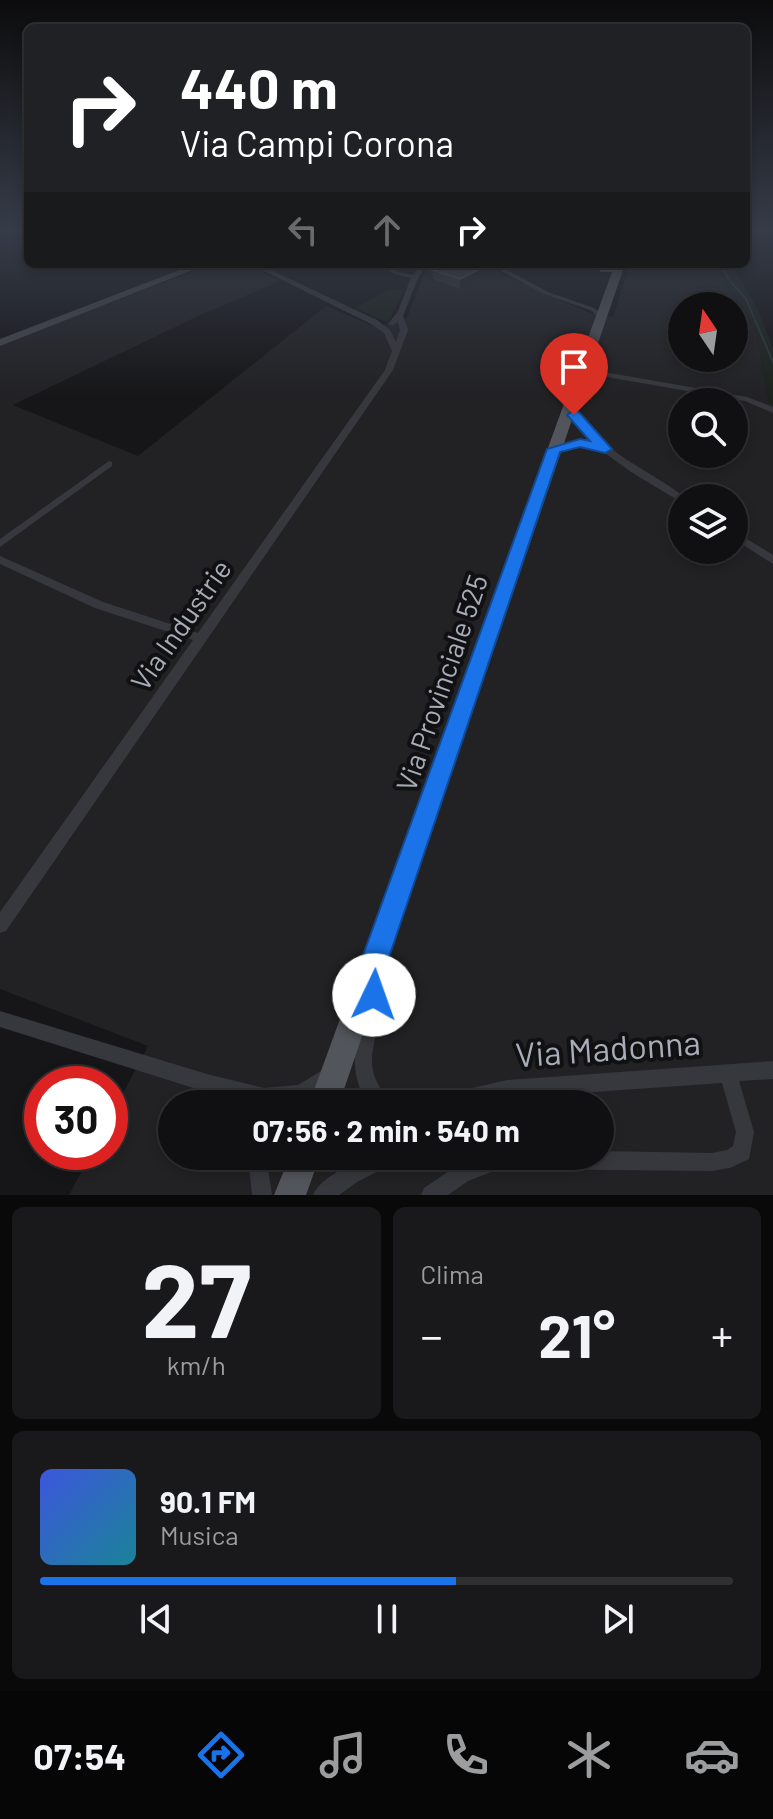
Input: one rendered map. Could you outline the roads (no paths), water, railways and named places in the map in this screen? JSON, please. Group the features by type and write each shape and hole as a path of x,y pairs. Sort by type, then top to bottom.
{"main road":[{"name":"Via Provinciale 525","path":"329,1090 611,285"},
{"path":"290,1195 300,1170"}],"street":[{"path":"0,343 150,285"},
{"path":"296,285 389,327 395,334 404,329 400,317"},
{"path":"389,327 400,317 411,285"},
{"path":"530,285 600,315"},
{"path":"575,302 593,304 605,300"},
{"path":"389,327 395,349"},
{"name":"Via Industrie","path":"0,925 389,370 404,329"},
{"path":"584,364 604,374 747,399 773,410"},
{"path":"574,393 604,374"},
{"path":"574,393 604,374"},
{"path":"574,393 587,439"},
{"path":"562,428 605,449 668,490"},
{"path":"554,449 587,439"},
{"path":"0,544 109,464"},
{"path":"748,543 773,560"},
{"path":"0,560 108,609 201,638"},
{"path":"370,1090 362,1065 374,1001 371,969"},
{"path":"0,1019 232,1090"},
{"path":"307,1090 337,1068"},
{"name":"Via Madonna","path":"503,1090 773,1070"},
{"path":"431,1195 462,1174 499,1160 712,1162 730,1159 742,1152 746,1140 728,1073"},
{"path":"207,1083 214,1090"},
{"path":"259,1170 262,1195"},
{"path":"323,1195 358,1170"}],"waterway":[{"path":"733,285 746,299 773,362"}]}
